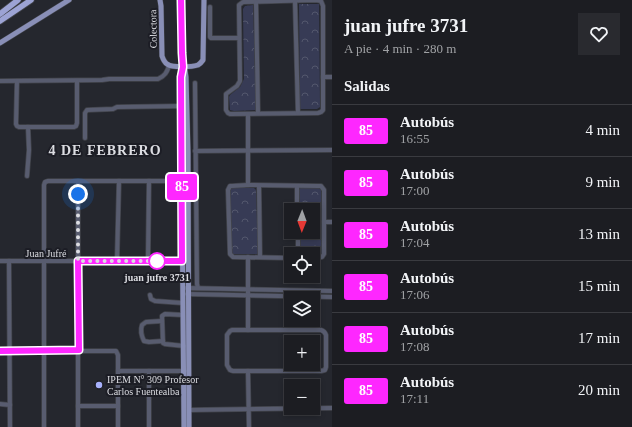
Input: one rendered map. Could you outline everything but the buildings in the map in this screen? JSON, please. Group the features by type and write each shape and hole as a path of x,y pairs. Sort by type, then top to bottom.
{"highway":[{"path":"0,14 18,0"},
{"path":"0,21 31,0"}],"main road":[{"path":"0,43 69,0"},
{"name":"Colectora","path":"160,0 162,56 163,60 169,66"},
{"path":"180,0 183,67 186,73 184,106 186,288 184,427"},
{"path":"169,66 183,67 196,65 200,64 203,60 204,0"},
{"path":"186,294 183,303 183,315 189,427"}],"street":[{"path":"316,0 321,1 322,4 323,110 318,113 228,113 226,110 226,94 237,86 240,81 239,5 243,2 295,1 316,0"},
{"path":"295,1 298,113"},
{"path":"256,2 258,113"},
{"path":"210,7 210,37 239,38"},
{"path":"0,81 158,79 166,74 169,66"},
{"path":"323,77 332,78"},
{"path":"17,81 17,126 74,127 76,126 77,81"},
{"path":"195,83 196,284 198,288"},
{"path":"85,138 85,113 88,110 113,109 118,107 184,106"},
{"path":"248,114 248,185"},
{"path":"27,176 29,150 28,127"},
{"path":"195,151 332,150"},
{"path":"78,181 78,427"},
{"path":"118,261 119,181"},
{"path":"148,261 149,181"},
{"path":"44,427 43,351 45,182 185,181"},
{"path":"284,258 233,257 230,254 228,190 230,186 318,186 323,188 324,254 320,257"},
{"path":"259,186 260,257"},
{"path":"297,186 297,203"},
{"path":"324,222 332,222"},
{"path":"248,257 248,330"},
{"name":"Juan Jufré","path":"0,261 185,261"},
{"path":"9,261 10,427"},
{"path":"186,288 332,290"},
{"path":"186,294 332,297"},
{"path":"150,295 151,299 155,301 183,303"},
{"path":"163,341 162,316 183,315"},
{"path":"162,322 146,322 142,324 141,335 144,341 163,341 165,344 184,346"},
{"path":"230,331 324,331 326,333 325,370 248,372 233,371 228,368 227,336 230,331"},
{"path":"0,351 116,351 118,355 118,427"},
{"path":"118,371 186,371"},
{"path":"149,371 149,427"},
{"path":"248,372 249,427"},
{"path":"0,404 10,404"},
{"path":"78,406 118,406"},
{"path":"189,410 332,408"}],"green space":[{"path":"299,4 319,4 320,107 317,109 300,109"},
{"path":"253,5 256,110 234,111 230,110 229,97 240,87 244,79 243,9 245,6"},
{"path":"301,187 319,188 321,190 321,255 320,247 301,247 300,239 320,239 320,203 300,203 299,190"},
{"path":"232,188 254,188 256,190 258,254 232,254 230,191"}],"bus line":[{"name":"85","path":"0,351 79,350 78,261 182,261 181,77 183,67 181,0"}],"place":[{"name":"juan jufre 3731","path":"157,261"},
{"name":"IPEM N° 309 Profesor Carlos Fuentealba","path":"99,385"}],"district":[{"name":"4 DE FEBRERO","path":"105,150"}],"route":[{"path":"78,194 78,261 160,261 157,261"}]}
